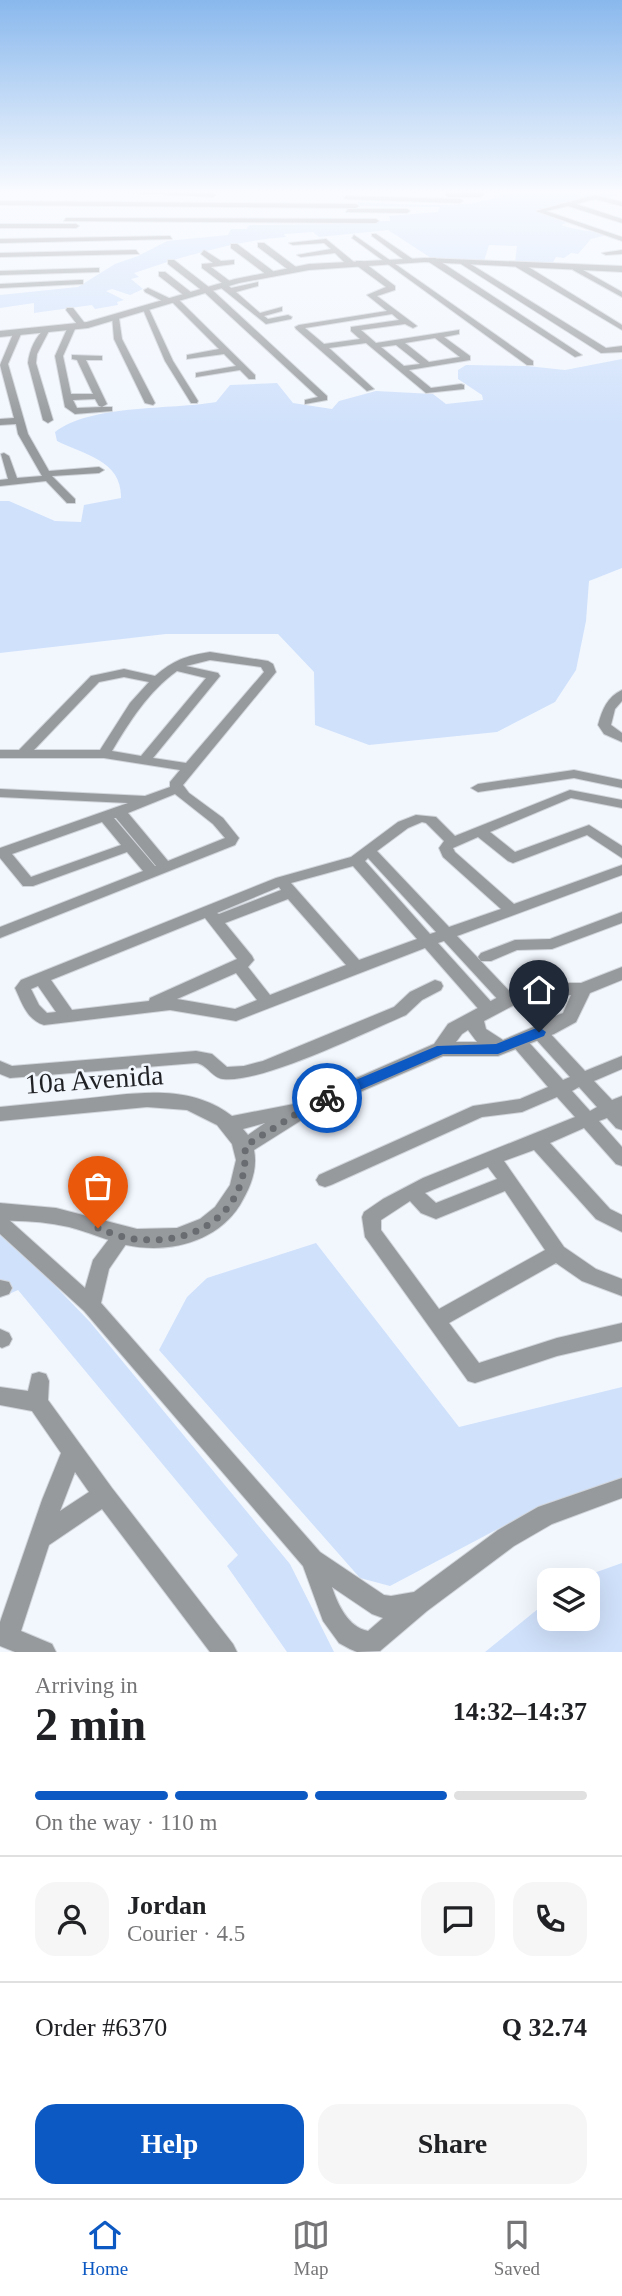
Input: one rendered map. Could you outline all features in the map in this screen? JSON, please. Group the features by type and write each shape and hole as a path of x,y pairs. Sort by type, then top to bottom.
{"street":[{"path":"0,273 93,270"},
{"path":"181,270 207,290 324,398 308,402"},
{"path":"208,270 258,316 270,323 288,317"},
{"path":"266,270 270,273"},
{"path":"227,287 287,270"},
{"path":"365,270 392,288 371,295 409,323 354,329 429,391 461,387"},
{"path":"397,270 530,363"},
{"path":"448,270 578,355"},
{"path":"477,270 604,351 622,349"},
{"path":"527,270 622,328"},
{"path":"580,270 622,295"},
{"path":"162,274 189,295"},
{"path":"0,286 80,282"},
{"path":"0,334 83,326 207,290 255,284"},
{"path":"148,290 171,300 252,377"},
{"path":"145,309 169,361 194,401"},
{"path":"258,316 279,309"},
{"path":"71,310 83,326"},
{"path":"370,389 299,327 393,312"},
{"path":"115,318 118,339 150,403"},
{"path":"71,328 59,356 70,407 75,411 103,403"},
{"path":"45,331 33,354 32,363 48,420"},
{"path":"322,347 398,342 456,332"},
{"path":"17,334 5,359 4,384 14,402 23,434 47,476 71,501"},
{"path":"404,369 467,358 438,336"},
{"path":"398,342 427,365"},
{"path":"190,357 225,351"},
{"path":"59,356 99,358"},
{"path":"81,358 103,403"},
{"path":"200,375 242,367"},
{"path":"68,397 103,403"},
{"path":"0,404 14,402"},
{"path":"0,422 19,421"},
{"path":"0,495 6,483 5,456"},
{"path":"6,483 99,470"},
{"path":"0,932 230,842 232,838 218,821 184,796 177,782 259,687 270,672 269,667 210,656 201,656 172,666 122,722 104,754"},
{"path":"145,759 214,676 172,666"},
{"path":"23,754 93,680 124,673 158,680"},
{"path":"622,694 609,708 604,725 622,738"},
{"path":"0,754 104,754 189,767"},
{"path":"478,788 574,774 622,784"},
{"path":"131,846 28,883 2,853 106,817 178,788"},
{"path":"0,793 151,800"},
{"path":"0,803 25,794"},
{"path":"512,911 448,854 446,848 453,842 570,794 622,804"},
{"path":"70,796 106,817 159,869"},
{"path":"106,817 131,846 159,869"},
{"path":"453,842 431,820 421,818 403,825 363,856 42,979 23,988 24,995 32,1008 44,1019 147,1006 180,1005 236,1015 356,967 622,870"},
{"path":"479,831 513,858 589,829 622,855 548,897"},
{"path":"363,856 513,998 536,1000 544,1005 547,1013 543,1030"},
{"path":"363,856 481,1013 480,1035 490,1042 512,1044 561,1088 622,1159"},
{"path":"286,886 356,967"},
{"path":"147,1006 239,966 246,960 211,916"},
{"path":"486,957 513,945 552,944 622,917"},
{"path":"239,966 267,1002"},
{"path":"441,1049 455,1028 513,998 537,989 583,989 622,973"},
{"path":"42,979 67,1015"},
{"path":"0,1067 10,1072 196,1057 206,1058 222,1073 244,1072 276,1062 400,1012 416,996 435,986"},
{"path":"0,1212 53,1216 122,1237 166,1239 209,1226 226,1211 245,1175 245,1146 309,1106 441,1049 488,1051 543,1030 570,1017 583,989"},
{"path":"543,1030 582,1079 615,1106 622,1123"},
{"path":"325,1180 479,1111 522,1105 622,1062"},
{"name":"10a Avenida","path":"0,1114 158,1099 194,1104 220,1116 230,1124 245,1146"},
{"path":"230,1124 309,1106"},
{"path":"615,1106 413,1193 384,1207 371,1217 372,1231 435,1321 478,1375 533,1354 622,1332"},
{"path":"537,1141 603,1214 622,1224"},
{"path":"492,1158 557,1253 589,1275 622,1288"},
{"path":"413,1193 428,1208 436,1211 509,1182"},
{"path":"0,1223 91,1305 312,1560 380,1606 391,1608 419,1603"},
{"path":"91,1305 100,1266 122,1237"},
{"path":"435,1321 557,1253"},
{"path":"0,1396 39,1391 73,1450 104,1495 225,1652"},
{"path":"44,1652 4,1635 73,1450"},
{"path":"312,1560 332,1615 341,1630 352,1639 365,1643 379,1639 463,1568 526,1526 546,1515 622,1488"},
{"path":"41,1537 104,1495"}],"shaded area":[{"path":"105,270 143,270 134,273 139,277 131,279 143,289 130,295 112,289 106,291 124,300 117,302 118,305 95,309 92,305 34,313 34,303 0,308 0,295 78,287"},
{"path":"622,359 622,568 589,581 586,621 576,670 555,702 497,732 369,745 315,725 314,672 278,634 166,634 0,653 0,501 9,501 55,521 81,522 84,505 121,498 120,485 108,467 99,460 57,441 55,432 70,423 110,412 216,402 230,385 277,383 293,403 332,409 339,401 376,391 433,394 446,404 483,400 482,395 458,379 458,370 466,365 565,370"},
{"path":"0,1234 13,1242 90,1322 290,1564 334,1652 287,1652 227,1566 238,1555 18,1290 0,1298"},
{"path":"316,1243 459,1427 622,1387 622,1480 547,1503 390,1586 360,1578 159,1350 187,1297 207,1278"},
{"path":"622,1563 622,1652 485,1652 537,1610 537,1631 600,1631 600,1571"}],"way so far":[{"path":"98,1228 134,1239 166,1239 188,1235 209,1226 226,1211 245,1175 245,1146 309,1106 327,1098"}],"route":[{"path":"327,1098 441,1049 488,1051 505,1047 539,1032"}]}
